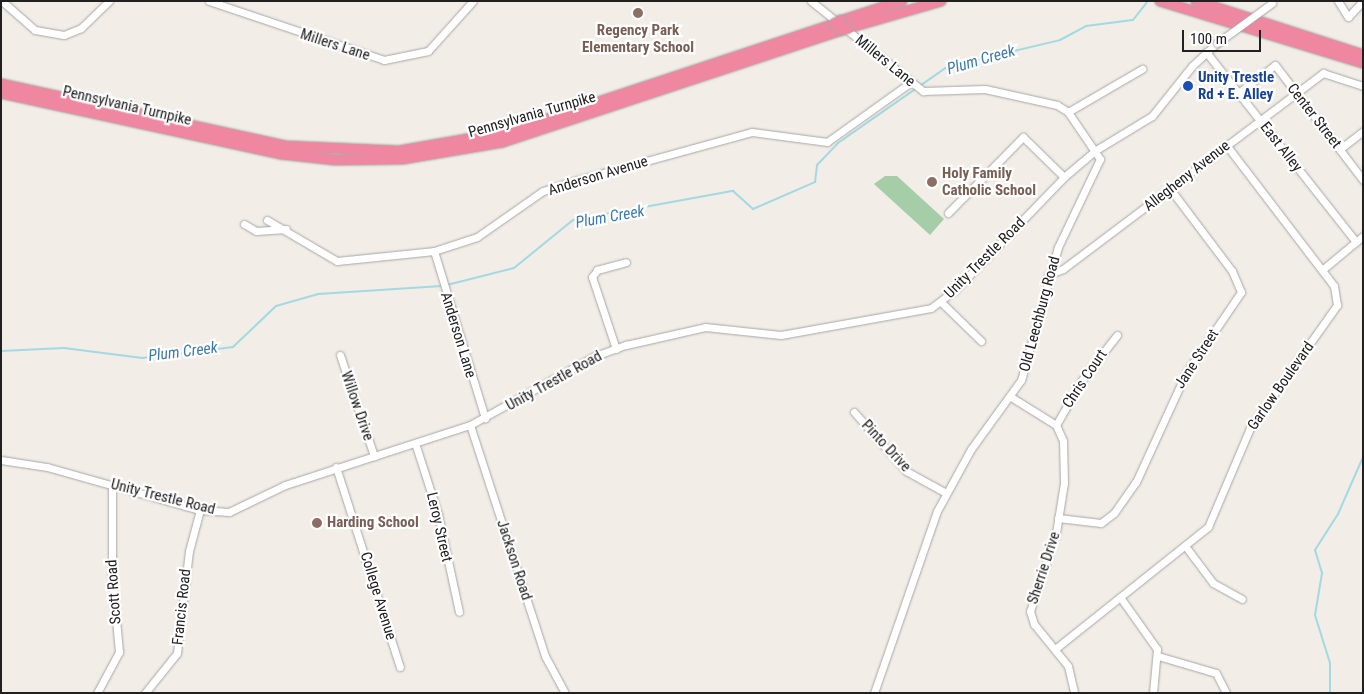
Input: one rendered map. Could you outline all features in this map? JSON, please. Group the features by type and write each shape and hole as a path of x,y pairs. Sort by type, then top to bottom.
{"highway":[{"name":"Pennsylvania Turnpike","path":"1,93 282,154 336,160 403,159 503,142 841,26 902,1"},
{"name":"Pennsylvania Turnpike","path":"1,84 285,146 399,151 508,132 841,26 941,1"},
{"path":"1160,1 1363,64"},
{"path":"1196,1 1363,54"}],"street":[{"path":"2,1 35,30 64,35 81,28 103,3"},
{"name":"Millers Lane","path":"209,1 367,57 397,60 436,46 473,1"},
{"name":"Millers Lane","path":"811,1 916,86 1010,93 1051,102 1068,112 1096,150"},
{"path":"1338,1 1348,17 1363,2"},
{"name":"Unity Trestle Road","path":"1,460 112,484 200,510 237,510 285,485 470,424 616,349 705,327 781,335 917,312 941,302 1064,177 1096,150 1152,116 1206,52 1274,2"},
{"name":"East Alley","path":"1206,52 1356,242"},
{"name":"Center Street","path":"1238,93 1273,65 1363,180"},
{"path":"1068,112 1142,69"},
{"name":"Allegheny Avenue","path":"1048,275 1063,269 1171,190 1323,73 1363,86"},
{"name":"Anderson Avenue","path":"267,220 286,229 337,261 434,251 477,237 543,191 570,182 752,132 827,142 916,86"},
{"path":"1340,149 1363,132"},
{"path":"948,213 1023,137 1064,177"},
{"name":"Garlow Boulevard","path":"1055,649 1186,547 1211,522 1250,428 1333,313 1338,298 1322,270 1226,146"},
{"name":"Old Leechburg Road","path":"874,693 926,538 946,493 971,449 1011,397 1026,370 1048,275 1098,165 1096,150"},
{"name":"Jane Street","path":"1058,518 1101,522 1114,513 1136,482 1186,373 1241,292 1232,271 1171,190"},
{"path":"244,224 256,231 286,229"},
{"path":"1322,270 1363,236"},
{"name":"Anderson Lane","path":"434,251 484,418"},
{"path":"616,349 592,277 597,270 626,262"},
{"path":"941,302 982,341"},
{"name":"Chris Court","path":"1056,424 1082,380 1117,336"},
{"name":"Willow Drive","path":"340,355 374,456"},
{"path":"1011,397 1056,424"},
{"name":"Pinto Drive","path":"854,412 906,471 946,493"},
{"name":"Jackson Road","path":"470,424 545,656 565,693"},
{"name":"Sherrie Drive","path":"1056,424 1064,454 1058,518 1051,555 1030,611 1034,624 1055,649 1073,676 1074,693"},
{"name":"Leroy Street","path":"415,442 438,514 458,612"},
{"name":"College Avenue","path":"336,468 400,667"},
{"name":"Scott Road","path":"97,693 119,652 112,575 112,484"},
{"name":"Francis Road","path":"144,693 177,654 188,551 200,510"},
{"path":"1186,547 1213,583 1242,599"},
{"path":"1120,597 1152,638 1158,656 1153,693"},
{"path":"1158,656 1216,673 1226,693"}],"green space":[{"path":"885,176 897,176 944,219 930,235 874,184"}],"waterway":[{"name":"Plum Creek","path":"447,285 514,268 573,220 733,191 753,209 815,182 817,165 838,143 947,67 1060,40 1086,26 1133,20 1148,1"},
{"name":"Plum Creek","path":"1,351 64,348 142,358 233,347 276,306 318,294 442,286"},
{"path":"1330,693 1330,663 1315,615 1322,573 1315,550 1338,514 1363,457"}],"place":[{"name":"Regency Park Elementary School","path":"638,13"},
{"name":"Unity Trestle Rd + E. Alley","path":"1188,86"},
{"name":"Holy Family Catholic School","path":"932,182"},
{"name":"Harding School","path":"317,523"}]}
